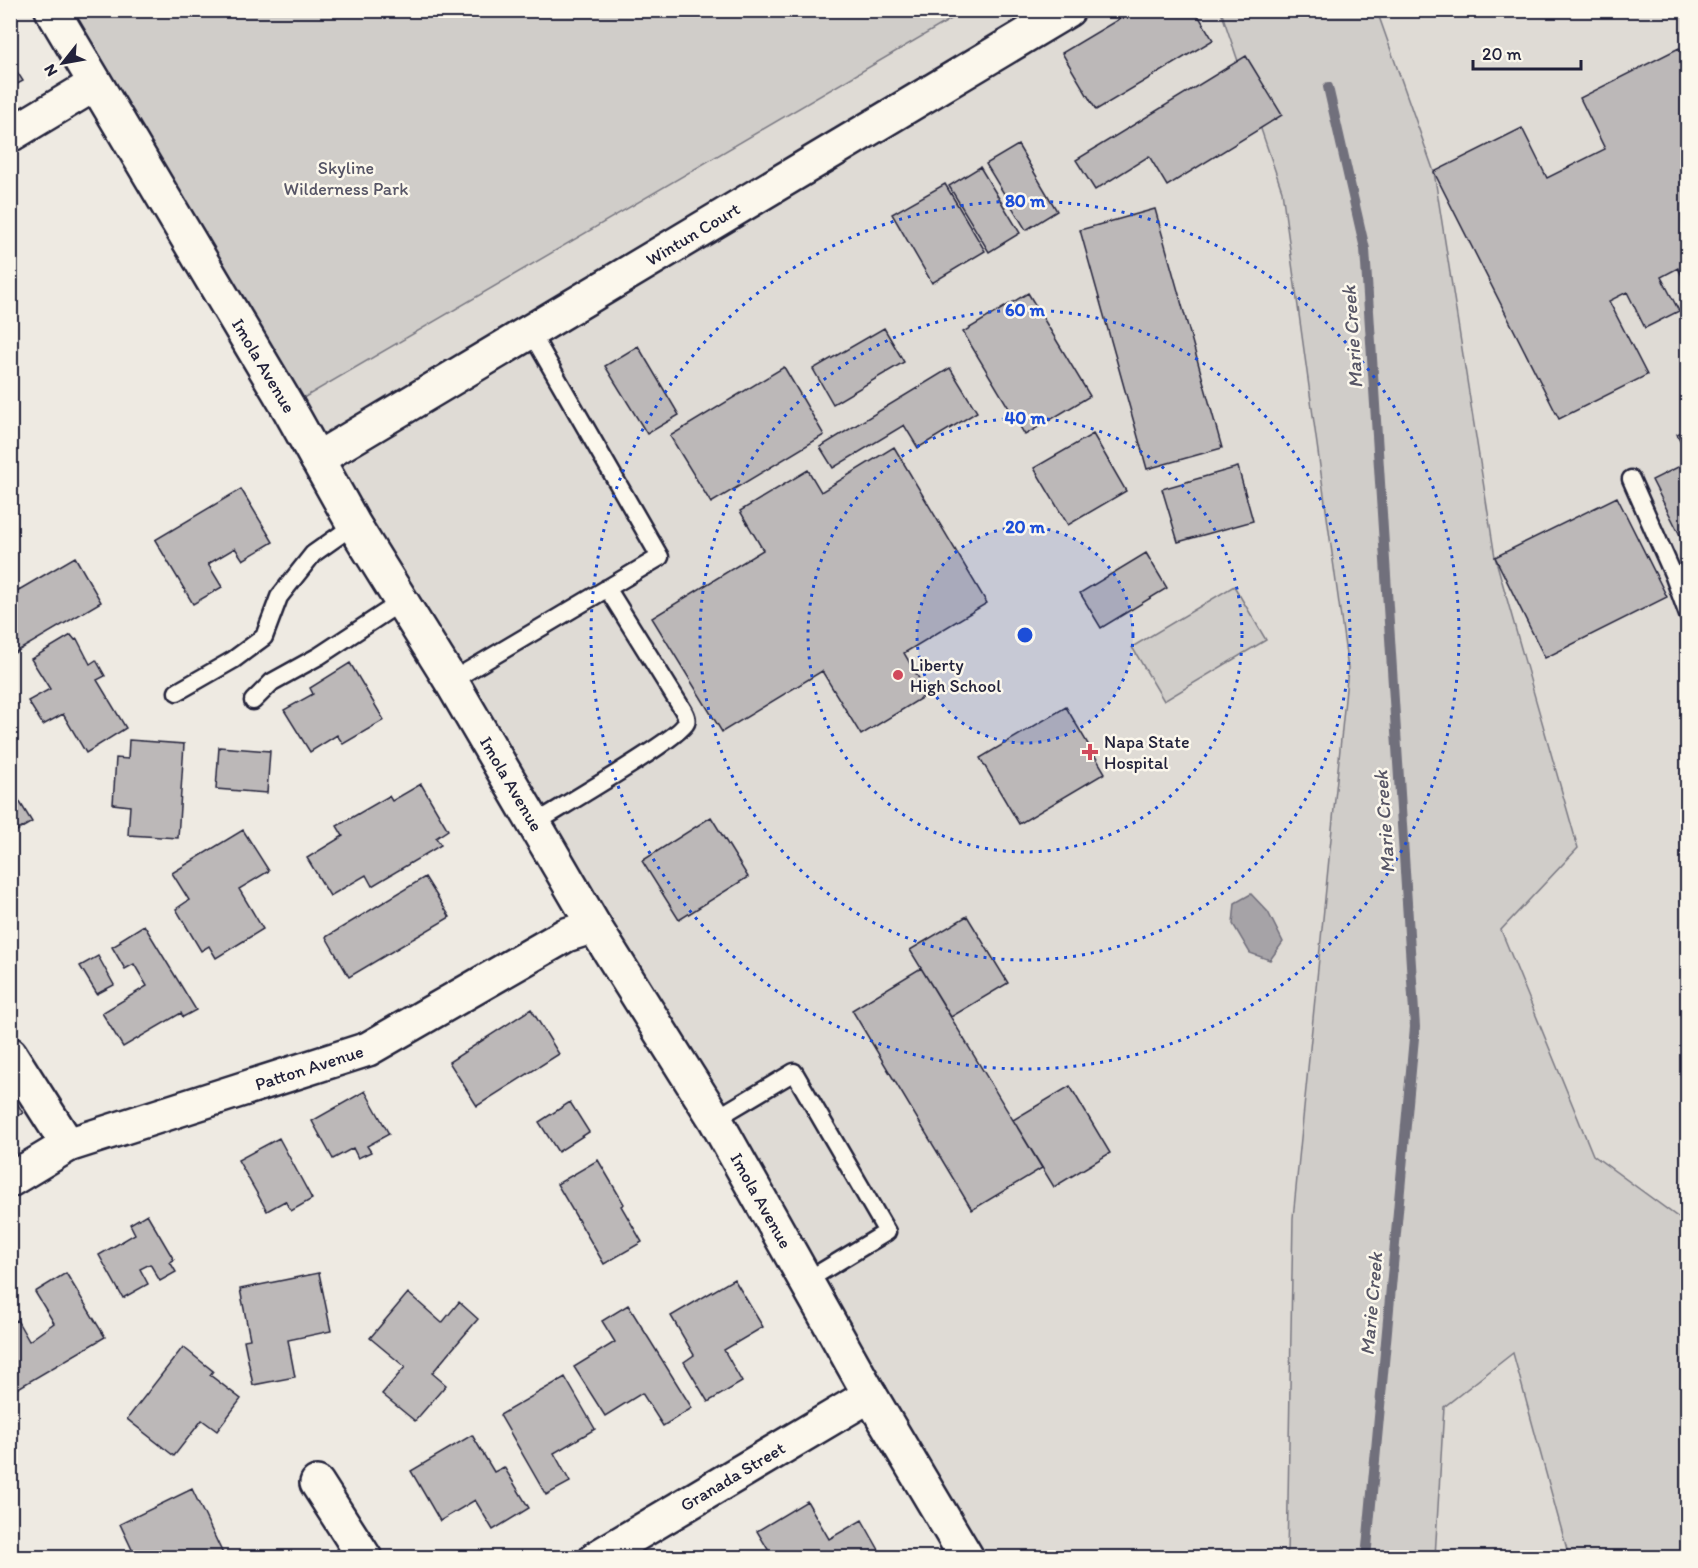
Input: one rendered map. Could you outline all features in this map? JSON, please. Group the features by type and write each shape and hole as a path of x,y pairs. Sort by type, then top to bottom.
{"street":[{"name":"Imola Avenue","path":"52,10 354,525 451,681 594,926 715,1119 870,1395 967,1557"},
{"name":"Wintun Court","path":"317,459 1068,10"},
{"path":"10,135 95,84"},
{"name":"Patton Avenue","path":"10,1180 68,1145 368,1049 566,935 594,926"},
{"path":"10,1054 68,1145"},
{"name":"Granada Street","path":"596,1557 870,1395"},
{"path":"317,1482 365,1557"}],"lane":[{"path":"451,681 660,557 530,331"},
{"path":"1630,479 1673,574 1688,615"},
{"path":"177,692 233,660 264,638 279,597 313,554 354,525"},
{"path":"534,824 649,753 680,732 686,723 687,717 683,710 607,588"},
{"path":"253,701 272,682 319,656 401,602"},
{"path":"715,1119 794,1072 887,1232 806,1281"}],"shaded area":[{"name":"Napa State Hospital","path":"52,11 1687,11 1687,1557 967,1557"},
{"path":"1251,894 1268,912 1283,942 1270,960 1250,953 1233,924 1235,903"}],"green space":[{"name":"Skyline Wilderness Park","path":"52,11 965,11 288,407"},
{"path":"1221,11 1377,11 1434,172 1495,557 1578,848 1501,930 1593,1155 1687,1224 1687,1557 1569,1557 1513,1353 1444,1407 1435,1557 1287,1557 1293,1218 1348,669 1282,191"},
{"path":"1234,586 1266,640 1164,701 1132,647"}],"building":[{"path":"1134,10 1195,10 1213,40 1096,110 1062,53"},
{"path":"1679,48 1688,65 1688,287 1678,268 1661,277 1679,311 1645,328 1627,292 1609,301 1647,375 1559,419 1434,172 1522,128 1547,178 1605,149 1580,98"},
{"path":"1246,56 1282,115 1167,186 1149,156 1095,190 1076,160"},
{"path":"10,61 23,81 10,88"},
{"path":"1018,145 1057,211 1026,230 986,164"},
{"path":"980,167 1020,233 989,252 949,186"},
{"path":"945,184 985,251 932,283 892,214"},
{"path":"1155,209 1222,448 1147,469 1080,230"},
{"path":"1028,293 1090,396 1025,435 963,332"},
{"path":"884,328 904,362 833,404 813,369"},
{"path":"638,346 679,415 647,434 605,366"},
{"path":"784,367 824,435 711,503 670,436"},
{"path":"950,368 977,412 918,448 904,425 833,468 820,447"},
{"path":"1688,429 1688,456 1677,434"},
{"path":"1093,434 1126,491 1068,525 1034,468"},
{"path":"894,447 987,603 904,653 928,694 861,735 822,671 722,732 652,618 763,550 740,511 808,470 821,492"},
{"path":"1688,462 1688,551 1652,480"},
{"path":"1238,467 1253,521 1178,542 1162,489"},
{"path":"241,489 273,542 243,560 235,548 208,564 222,587 193,604 155,540"},
{"path":"1617,497 1667,597 1545,658 1495,557"},
{"path":"1146,553 1167,588 1101,628 1080,593"},
{"path":"75,557 101,602 11,655 10,595"},
{"path":"71,635 75,640 77,639 90,664 96,660 105,676 97,680 126,728 86,753 63,714 43,725 28,701 50,689 31,659"},
{"path":"350,663 384,720 343,744 337,735 310,752 284,710 313,694 310,688"},
{"path":"1066,707 1105,773 1019,824 980,758"},
{"path":"129,740 184,744 178,838 128,835 130,806 113,804 116,758 128,759"},
{"path":"219,747 270,751 267,793 216,789"},
{"path":"421,784 448,830 436,838 441,845 372,886 366,875 330,896 307,858 343,836 337,826 389,796 392,801"},
{"path":"10,786 32,822 10,835"},
{"path":"711,817 748,877 679,920 642,861"},
{"path":"243,830 269,871 239,889 263,929 216,958 209,946 201,951 176,909 189,900 172,873"},
{"path":"425,877 450,917 349,977 326,937"},
{"path":"967,916 1008,983 951,1017 910,950"},
{"path":"144,925 196,1010 183,1017 181,1013 123,1047 102,1013 147,986 134,964 125,969 112,947"},
{"path":"98,956 114,985 97,994 80,966"},
{"path":"921,968 1042,1168 972,1210 852,1010"},
{"path":"531,1009 559,1054 477,1106 449,1062"},
{"path":"1070,1086 1110,1153 1054,1187 1013,1120"},
{"path":"365,1091 389,1134 367,1146 371,1152 358,1158 353,1148 333,1159 312,1121"},
{"path":"10,1092 23,1113 10,1121"},
{"path":"570,1102 589,1132 558,1152 539,1122"},
{"path":"279,1138 312,1199 291,1211 285,1201 267,1211 238,1160"},
{"path":"598,1160 624,1204 621,1206 642,1242 604,1264 557,1184"},
{"path":"147,1214 174,1260 170,1262 176,1272 160,1281 150,1264 140,1269 148,1284 123,1298 99,1255 135,1234 130,1224"},
{"path":"66,1273 105,1337 10,1393 10,1324 17,1320 29,1341 54,1323 35,1292"},
{"path":"319,1273 331,1331 288,1340 295,1377 253,1385 244,1340 250,1339 240,1289"},
{"path":"734,1279 763,1327 724,1350 742,1382 708,1402 684,1362 694,1355 671,1316"},
{"path":"408,1293 442,1323 459,1302 478,1319 432,1373 446,1385 415,1421 382,1394 405,1367 370,1338"},
{"path":"628,1305 692,1408 663,1426 642,1393 605,1416 574,1367 615,1342 602,1321"},
{"path":"183,1347 213,1371 210,1375 241,1399 217,1431 202,1420 174,1456 127,1419"},
{"path":"565,1377 595,1429 554,1453 570,1482 546,1495 500,1415"},
{"path":"472,1435 494,1472 504,1467 529,1508 493,1530 475,1500 440,1521 411,1471"},
{"path":"192,1489 225,1558 136,1558 120,1524"},
{"path":"807,1501 829,1539 862,1520 883,1557 773,1558 757,1531"}],"waterway":[{"name":"Marie Creek","path":"1328,87 1365,249 1415,1027 1366,1558"}],"place":[{"name":"Liberty High School","path":"898,675"},
{"name":"Napa State Hospital","path":"1090,752"}]}
